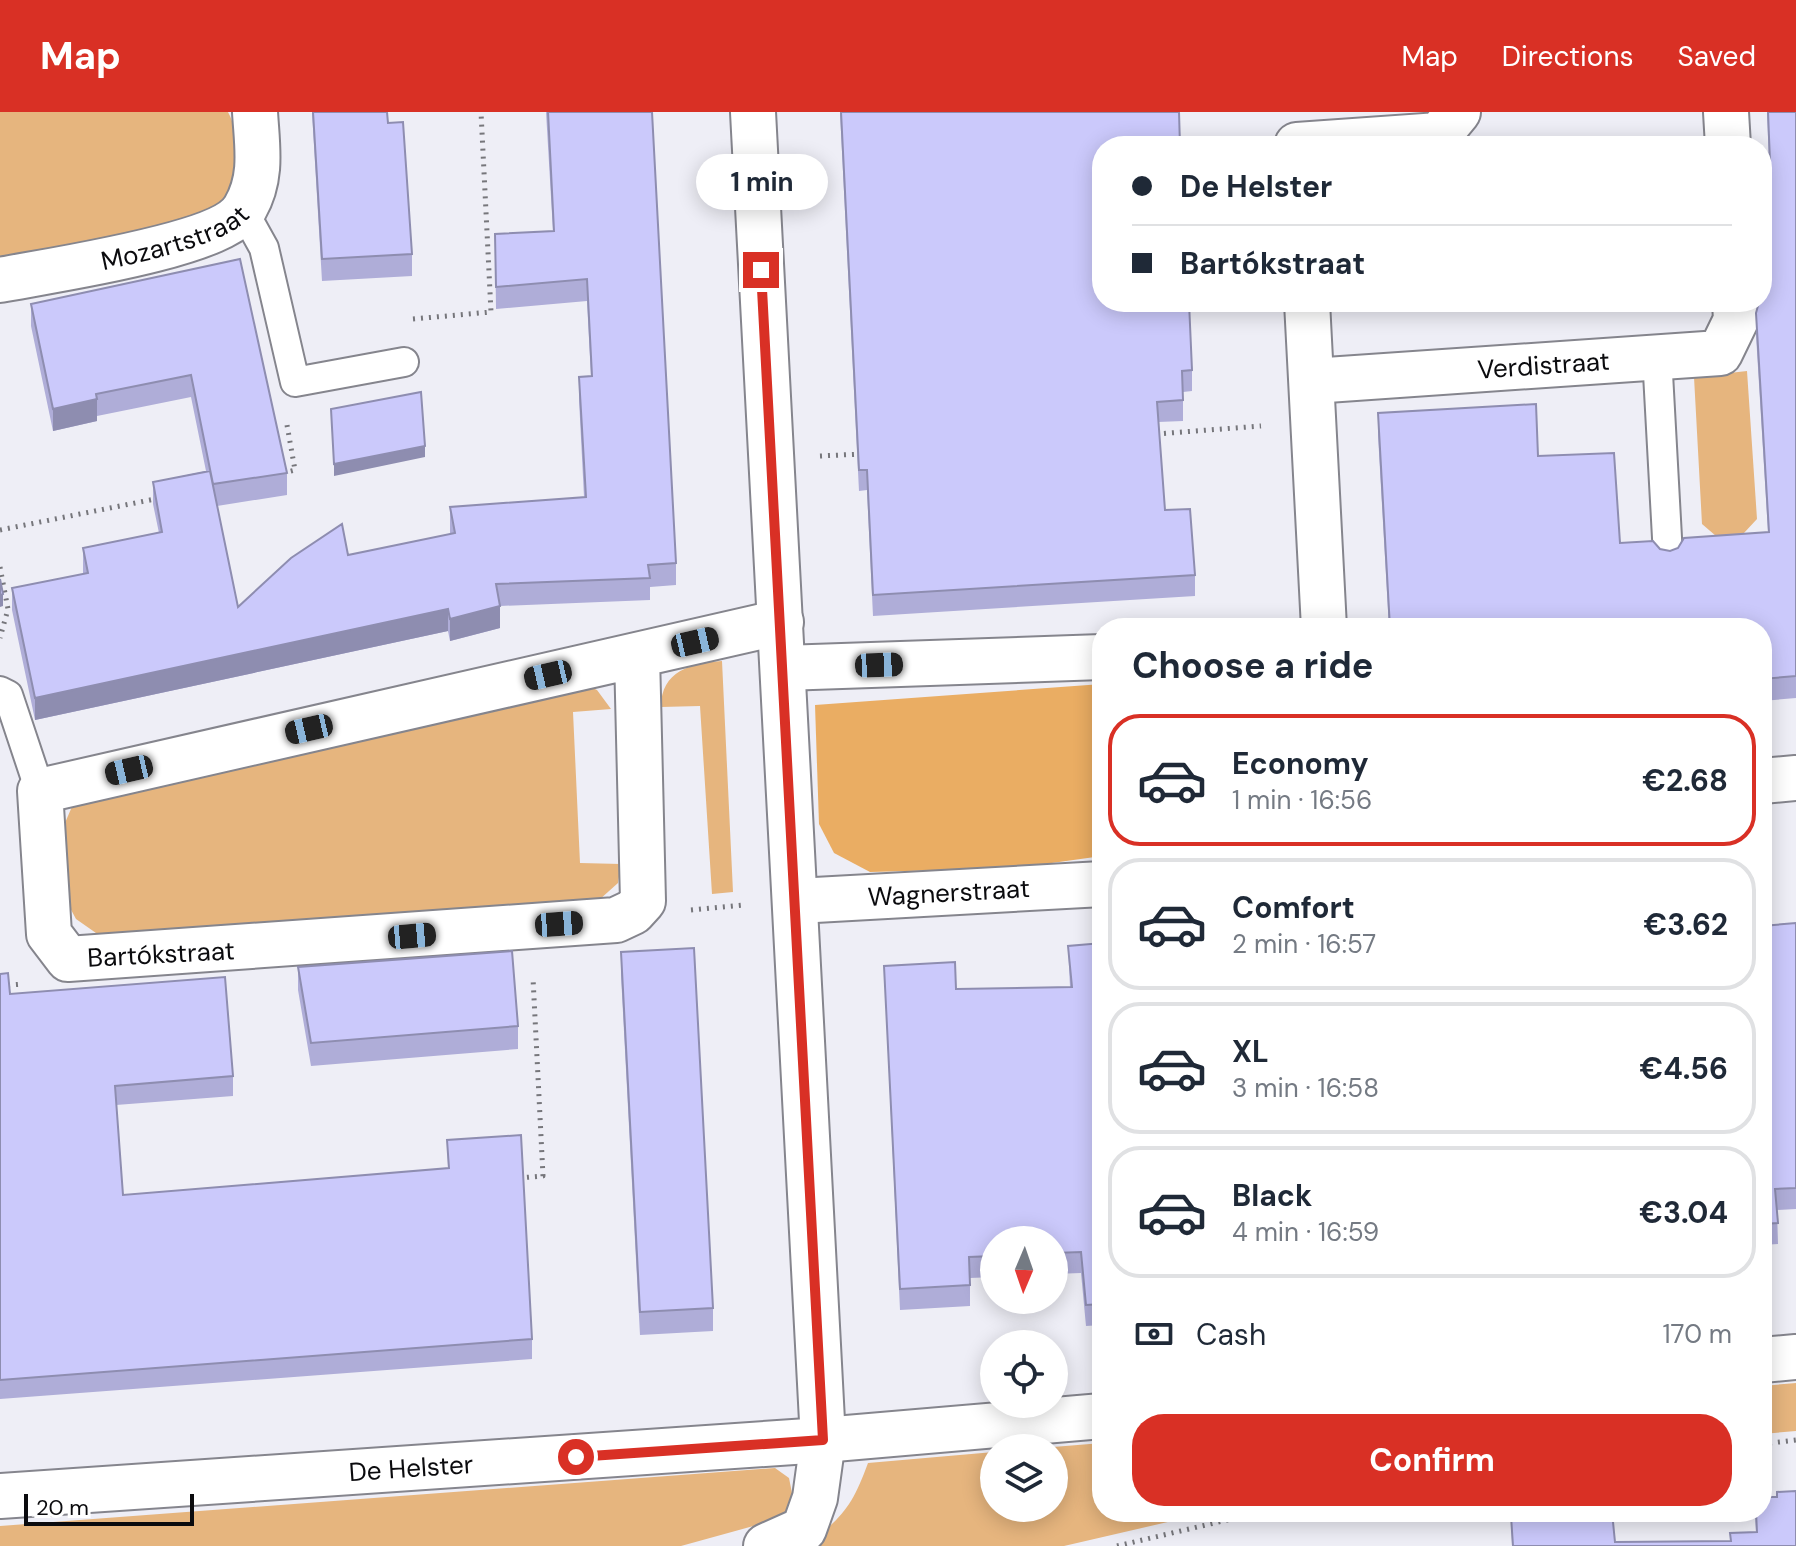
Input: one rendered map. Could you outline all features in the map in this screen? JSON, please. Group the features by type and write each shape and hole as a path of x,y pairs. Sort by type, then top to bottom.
{"street":[{"name":"Mozartstraat","path":"0,280 194,240 244,212 258,177 255,112"},
{"path":"753,112 797,901 823,1440 815,1498 804,1529 766,1546"},
{"path":"1296,134 1439,135 1458,112"},
{"path":"1726,112 1727,136"},
{"path":"1308,312 1324,618"},
{"name":"Verdistraat","path":"1313,402 1657,355 1720,353 1736,320 1736,312"},
{"path":"40,791 781,622"},
{"path":"633,912 643,901 637,655"},
{"path":"783,668 1092,657"},
{"path":"1772,780 1796,778"},
{"name":"Bartókstraat","path":"40,791 49,934 68,959 616,920 633,912"},
{"name":"Wagnerstraat","path":"797,901 1092,885"},
{"path":"1772,1359 1796,1357"},
{"name":"De Helster","path":"0,1496 823,1440 1092,1417"}],"lane":[{"path":"244,212 264,248 295,382 404,362"},
{"path":"1657,355 1668,556"},
{"path":"0,691 8,695 40,791"}],"path":[{"path":"404,362 413,318 491,312 481,112"},
{"path":"280,473 295,470 283,405 295,382"},
{"path":"1147,434 1313,402"},
{"path":"772,459 867,453"},
{"path":"0,530 171,495"},
{"path":"0,567 8,609 0,638"},
{"path":"633,912 797,901"},
{"path":"512,1178 543,1176 531,927"},
{"path":"1772,1443 1796,1440"},
{"path":"1117,1546 1219,1522"}],"shaded area":[{"path":"0,112 228,112 238,150 235,177 225,201 200,219 147,235 0,263"},
{"path":"1747,371 1757,519 1730,548 1702,524 1694,377"},
{"path":"722,661 733,892 712,894 700,706 661,707 662,695 672,677 689,667"},
{"path":"585,684 597,690 611,709 573,712 580,863 621,864 618,883 599,900 123,940 96,933 76,919 62,893 58,839 74,802"},
{"path":"1092,685 1092,857 1016,868 870,872 834,853 819,824 815,705"},
{"path":"1796,1383 1796,1431 1772,1433 1772,1385"},
{"path":"1092,1444 1092,1522 1168,1522 1064,1546 805,1546 828,1527 851,1501 868,1463 980,1453 980,1522 1068,1522 1068,1446"},
{"path":"775,1468 789,1478 793,1498 786,1517 681,1546 0,1546 0,1526"}],"building":[{"path":"313,112 387,112 388,123 403,122 412,254 322,259"},
{"path":"548,112 652,112 676,563 648,565 650,578 496,584 500,606 450,619 448,609 35,698 12,588 88,573 83,548 162,532 153,482 210,471 238,607 291,558 342,524 348,555 455,533 450,507 586,497 579,377 592,376 587,279 496,287 495,234 554,231"},
{"path":"841,112 1179,112 1180,136 1092,136 1092,312 1189,312 1192,370 1182,371 1183,400 1157,402 1165,510 1190,509 1195,575 873,595 867,470 859,470"},
{"path":"1768,112 1796,112 1796,676 1772,678 1772,618 1389,618 1378,413 1536,404 1538,456 1614,453 1620,543 1653,541 1660,549 1670,551 1678,548 1684,538 1769,532 1756,313 1772,312 1772,136 1769,136"},
{"path":"240,259 287,473 213,484 191,375 96,394 97,399 53,409 31,304"},
{"path":"421,392 425,446 334,464 331,409"},
{"path":"1796,923 1796,1188 1775,1189 1778,1223 1772,1223 1772,925"},
{"path":"1092,944 1092,1305 1086,1305 1081,1252 1068,1252 1068,1226 980,1226 980,1257 969,1257 970,1285 900,1289 884,966 955,962 956,989 1072,987 1068,946"},
{"path":"694,948 713,1308 640,1312 621,952"},
{"path":"512,951 518,1026 311,1043 298,967"},
{"path":"8,973 10,994 225,977 233,1076 115,1086 123,1195 449,1168 447,1140 521,1135 532,1339 0,1380 0,974"},
{"path":"1796,1491 1796,1546 1513,1546 1511,1522 1613,1522 1615,1542 1731,1541 1730,1533 1757,1532 1756,1522 1772,1522 1772,1497 1777,1497 1777,1492"}],"route":[{"path":"576,1457 823,1440 797,901 761,270"}]}
